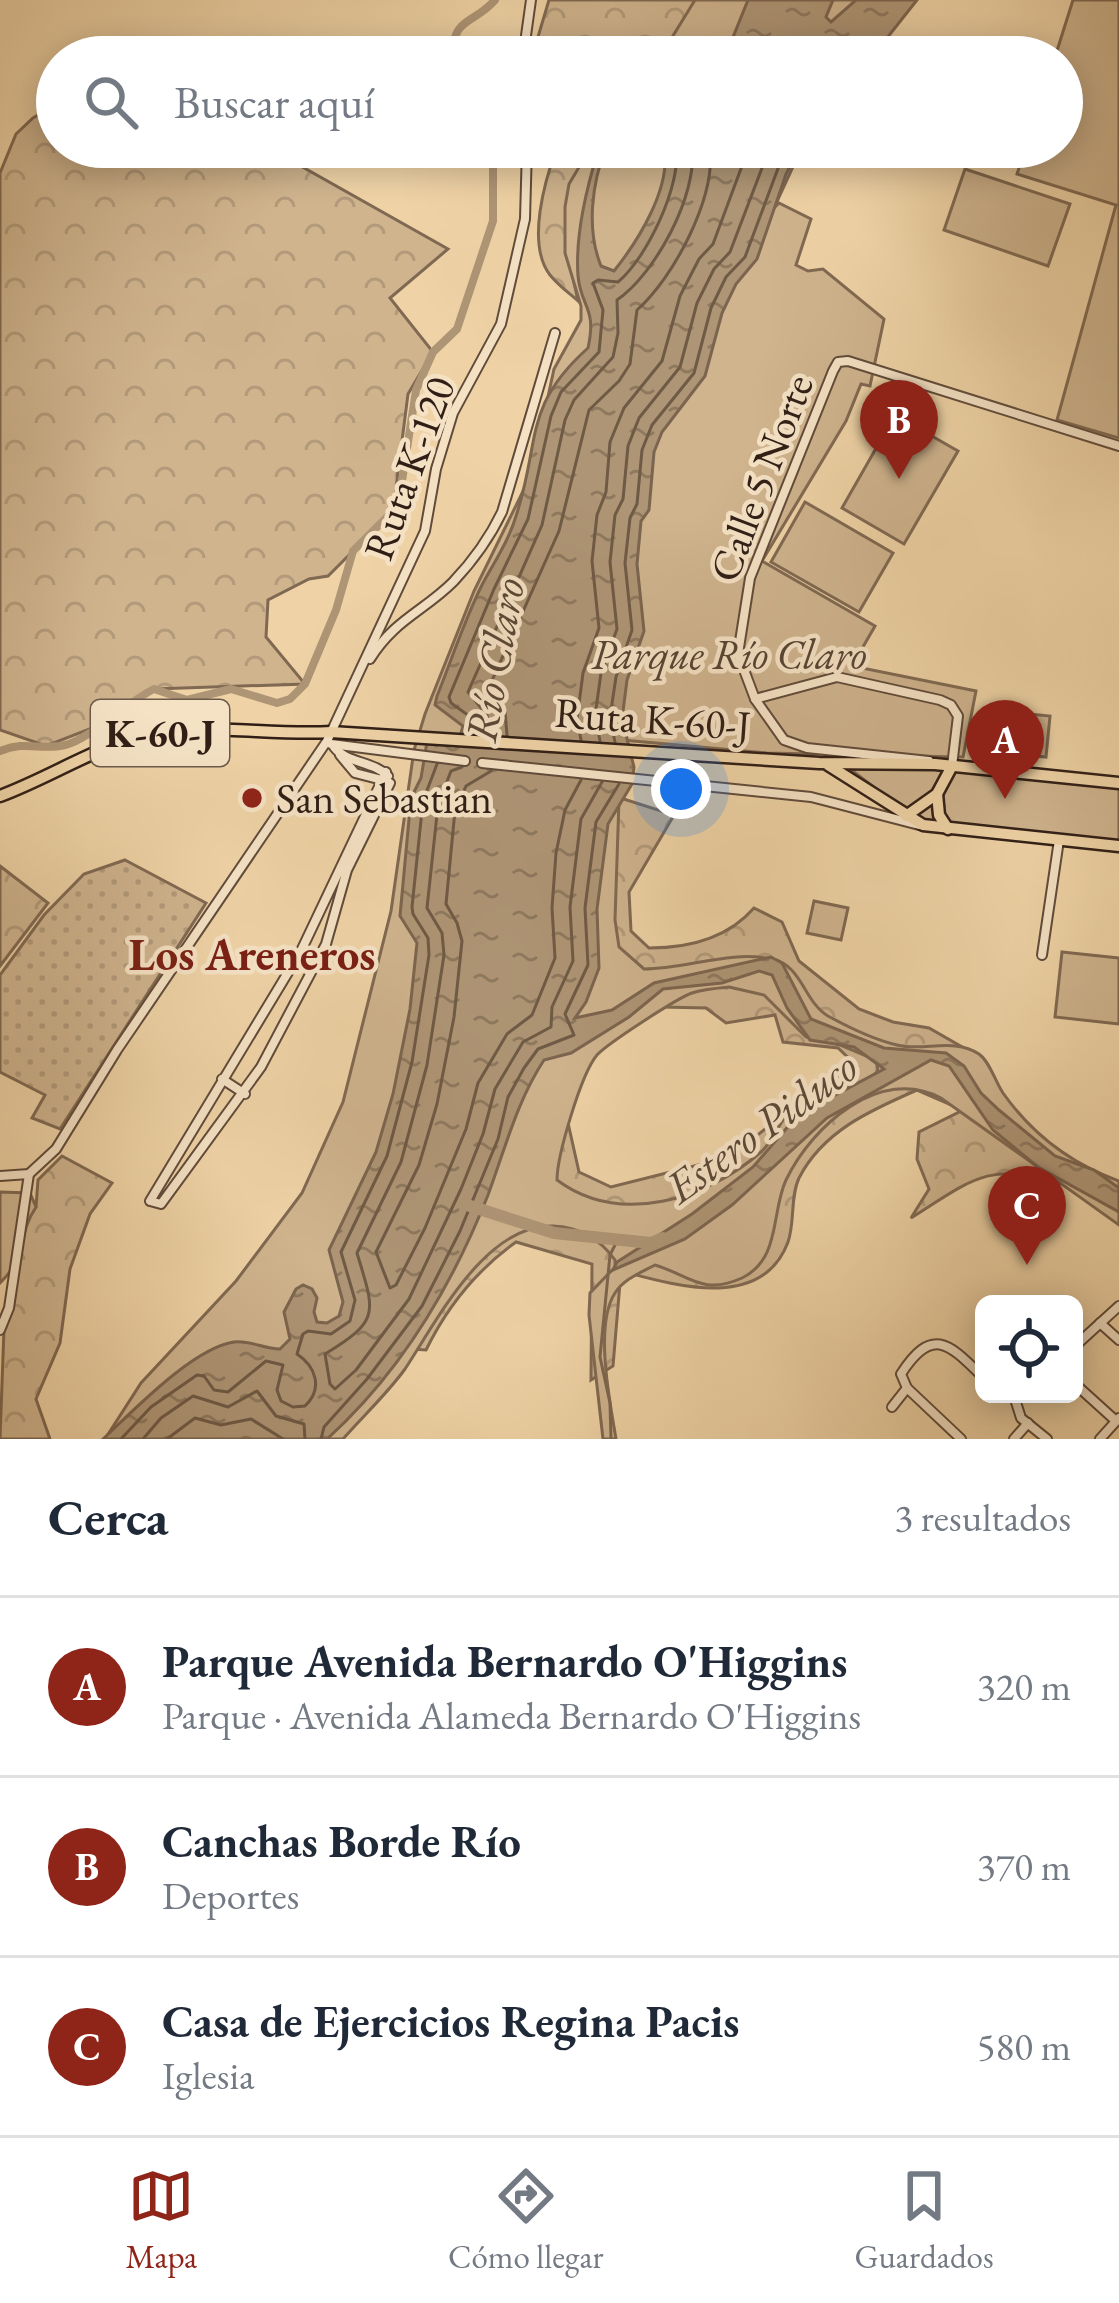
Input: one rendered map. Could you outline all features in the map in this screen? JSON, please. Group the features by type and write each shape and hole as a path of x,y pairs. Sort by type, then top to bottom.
{"main road":[{"name":"Ruta K-60-J","path":"0,796 145,735 188,730 330,739 344,744 815,762"},
{"name":"K-60-J","path":"815,762 935,764 1119,783"},
{"name":"K-60-J","path":"815,762 845,772 900,819 948,829 1119,846"},
{"path":"900,819 937,794 952,766"},
{"path":"937,794 939,815 948,829"}],"street":[{"path":"526,36 531,0"},
{"name":"Ruta K-120","path":"29,1174 56,1149 117,1050 330,739 425,531 436,469 453,413 501,324 525,219 526,168"},
{"path":"353,686 381,641 451,584 492,531 502,512 555,333"},
{"name":"Calle 5 Norte","path":"753,695 738,654 746,594 838,362 1119,446"},
{"path":"935,764 914,757 792,744 777,732 753,695 837,677 940,700 951,704 958,716 952,766"},
{"path":"330,739 465,761"},
{"path":"344,744 356,773 386,778"},
{"path":"482,763 812,797 900,819"},
{"path":"386,778 347,870 326,944 245,1094 161,1204 150,1201 310,933 386,778"},
{"path":"1042,955 1059,840"},
{"path":"310,933 326,944"},
{"path":"222,1079 245,1094"},
{"path":"0,1176 29,1174 8,1308 0,1330"},
{"path":"1083,1339 1119,1306"},
{"path":"1100,1323 1119,1340"},
{"path":"961,1439 900,1379 903,1368 927,1345 939,1342 949,1345 975,1370"},
{"path":"892,1408 907,1388"},
{"path":"1083,1390 1118,1419 1100,1439"},
{"path":"1015,1403 1028,1424 1046,1439"},
{"path":"1014,1439 1028,1424"}],"green space":[{"path":"549,0 698,0 682,36 538,36"},
{"path":"695,0 916,0 885,36 673,36"},
{"path":"1073,0 1119,0 1119,438 1057,420 1116,205 1017,174 1019,168 1083,168 1083,36 1062,36"},
{"path":"33,118 36,168 304,168 448,249 390,298 433,352 408,394 393,511 328,576 309,579 268,600 266,637 305,684 154,689 95,727 46,746 0,730 0,173 16,134"},
{"path":"551,168 592,168 571,269 578,301 543,262 539,230"},
{"name":"Parque Río Claro","path":"579,168 792,168 774,208 779,203 811,219 796,265 808,271 823,269 884,319 870,386 861,384 846,421 762,561 875,626 852,666 976,691 963,757 767,753 621,740 615,920 619,947 644,969 724,958 772,959 790,968 820,1010 853,1029 897,1045 959,1046 979,1054 1014,1108 1040,1134 1069,1156 1119,1181 1119,1225 941,1098 895,1089 850,1106 813,1140 786,1180 769,1247 754,1270 716,1285 655,1265 615,1293 605,1324 605,1344 616,1439 603,1439 589,1315 590,1293 615,1267 615,1260 588,1236 553,1226 528,1230 485,1258 448,1302 398,1378 343,1439 105,1439 141,1383 236,1281 302,1193 343,1102 391,911 414,750 474,591 531,475 554,369 581,320 565,253 569,184","holes":["729,987 764,995 806,1037 876,1060 878,1071 859,1083 804,1101 789,1112 761,1152 715,1183 689,1194 635,1204 608,1202 557,1180 571,1116 597,1055 672,1003 692,993"]},
{"path":"965,169 1070,204 1048,266 944,230"},
{"path":"895,415 958,451 904,544 842,508"},
{"path":"805,502 893,553 859,612 771,562"},
{"path":"1009,712 1050,716 1046,757 1005,753"},
{"path":"849,768 936,768 1119,786 1119,842 940,825 911,816"},
{"path":"608,794 674,815 629,892 631,931 649,948 706,940 732,927 754,908 782,922 799,961 859,1009 893,1022 929,1028 962,1047 1007,1114 1084,1176 1055,1185 1033,1177 996,1174 963,1186 911,1218 929,1189 917,1159 919,1132 963,1110 917,1090 866,1114 821,1147 796,1185 788,1242 776,1264 758,1278 715,1288 621,1271 613,1366 591,1380 592,1264 516,1242 464,1290 426,1350 410,1349 568,1123 579,1172 611,1187 730,1157 824,1082 857,1066 838,1048 783,1042 775,1015 726,1023 706,1008 662,1007 597,916"},
{"path":"125,860 206,903 60,1129 32,1118 45,1095 0,1072 0,975 44,915 84,874"},
{"path":"0,866 48,903 0,966"},
{"path":"814,901 848,908 841,940 807,933"},
{"path":"1062,952 1119,958 1119,1024 1055,1017"},
{"path":"62,1156 112,1183 90,1214 70,1269 60,1343 36,1399 50,1439 0,1439 4,1329 27,1220 36,1207 38,1180"},
{"path":"0,1192 30,1193 36,1207 15,1264 0,1283"}],"water":[{"path":"748,0 833,0 826,17 831,22 856,0 917,0 889,36 733,36"},
{"name":"Río Claro","path":"593,168 599,168 593,237 601,266 614,271 642,229 658,196 664,168 789,168 757,259 736,284 722,313 705,376 662,432 654,452 649,510 641,521 637,564 644,631 627,680 622,719 634,767 632,784 608,824 597,909 599,968 575,1018 612,1010 654,983 771,957 782,963 811,1019 884,1048 946,1053 964,1066 981,1093 1055,1156 1094,1170 1119,1188 1119,1212 1038,1167 993,1130 949,1066 931,1060 827,1118 732,1205 685,1239 613,1270 617,1262 753,1167 798,1115 884,1069 854,1047 810,1040 787,1008 772,975 759,971 722,983 663,989 571,1053 544,1060 519,1109 474,1229 440,1295 401,1357 327,1439 103,1439 164,1382 200,1356 234,1342 280,1349 290,1339 284,1312 303,1285 317,1298 317,1322 339,1316 343,1302 329,1250 376,1152 410,1009 417,943 400,916 411,798 421,778 427,742 459,740 463,726 435,705 437,696 476,596 513,525 543,407 567,369 588,348 590,316 578,276"}],"waterway":[{"path":"455,36 495,0"},
{"path":"0,751 75,741 154,689 187,700 231,689 277,703 290,699 305,684 336,610 353,551 393,511 400,494 416,390 433,352 457,329 493,221 493,168"},
{"name":"Estero Piduco","path":"467,1205 554,1233 651,1243 663,1238"},
{"path":"611,1439 610,1403 600,1357 610,1255 618,1239"}],"place":[{"name":"Canchas Borde Río","path":"899,479"},
{"name":"San Sebastian","path":"252,798"},
{"name":"Parque Avenida Bernardo O'Higgins","path":"1005,799"},
{"name":"Casa de Ejercicios Regina Pacis","path":"1027,1265"}],"district":[{"name":"Los Areneros","path":"252,954"}]}
